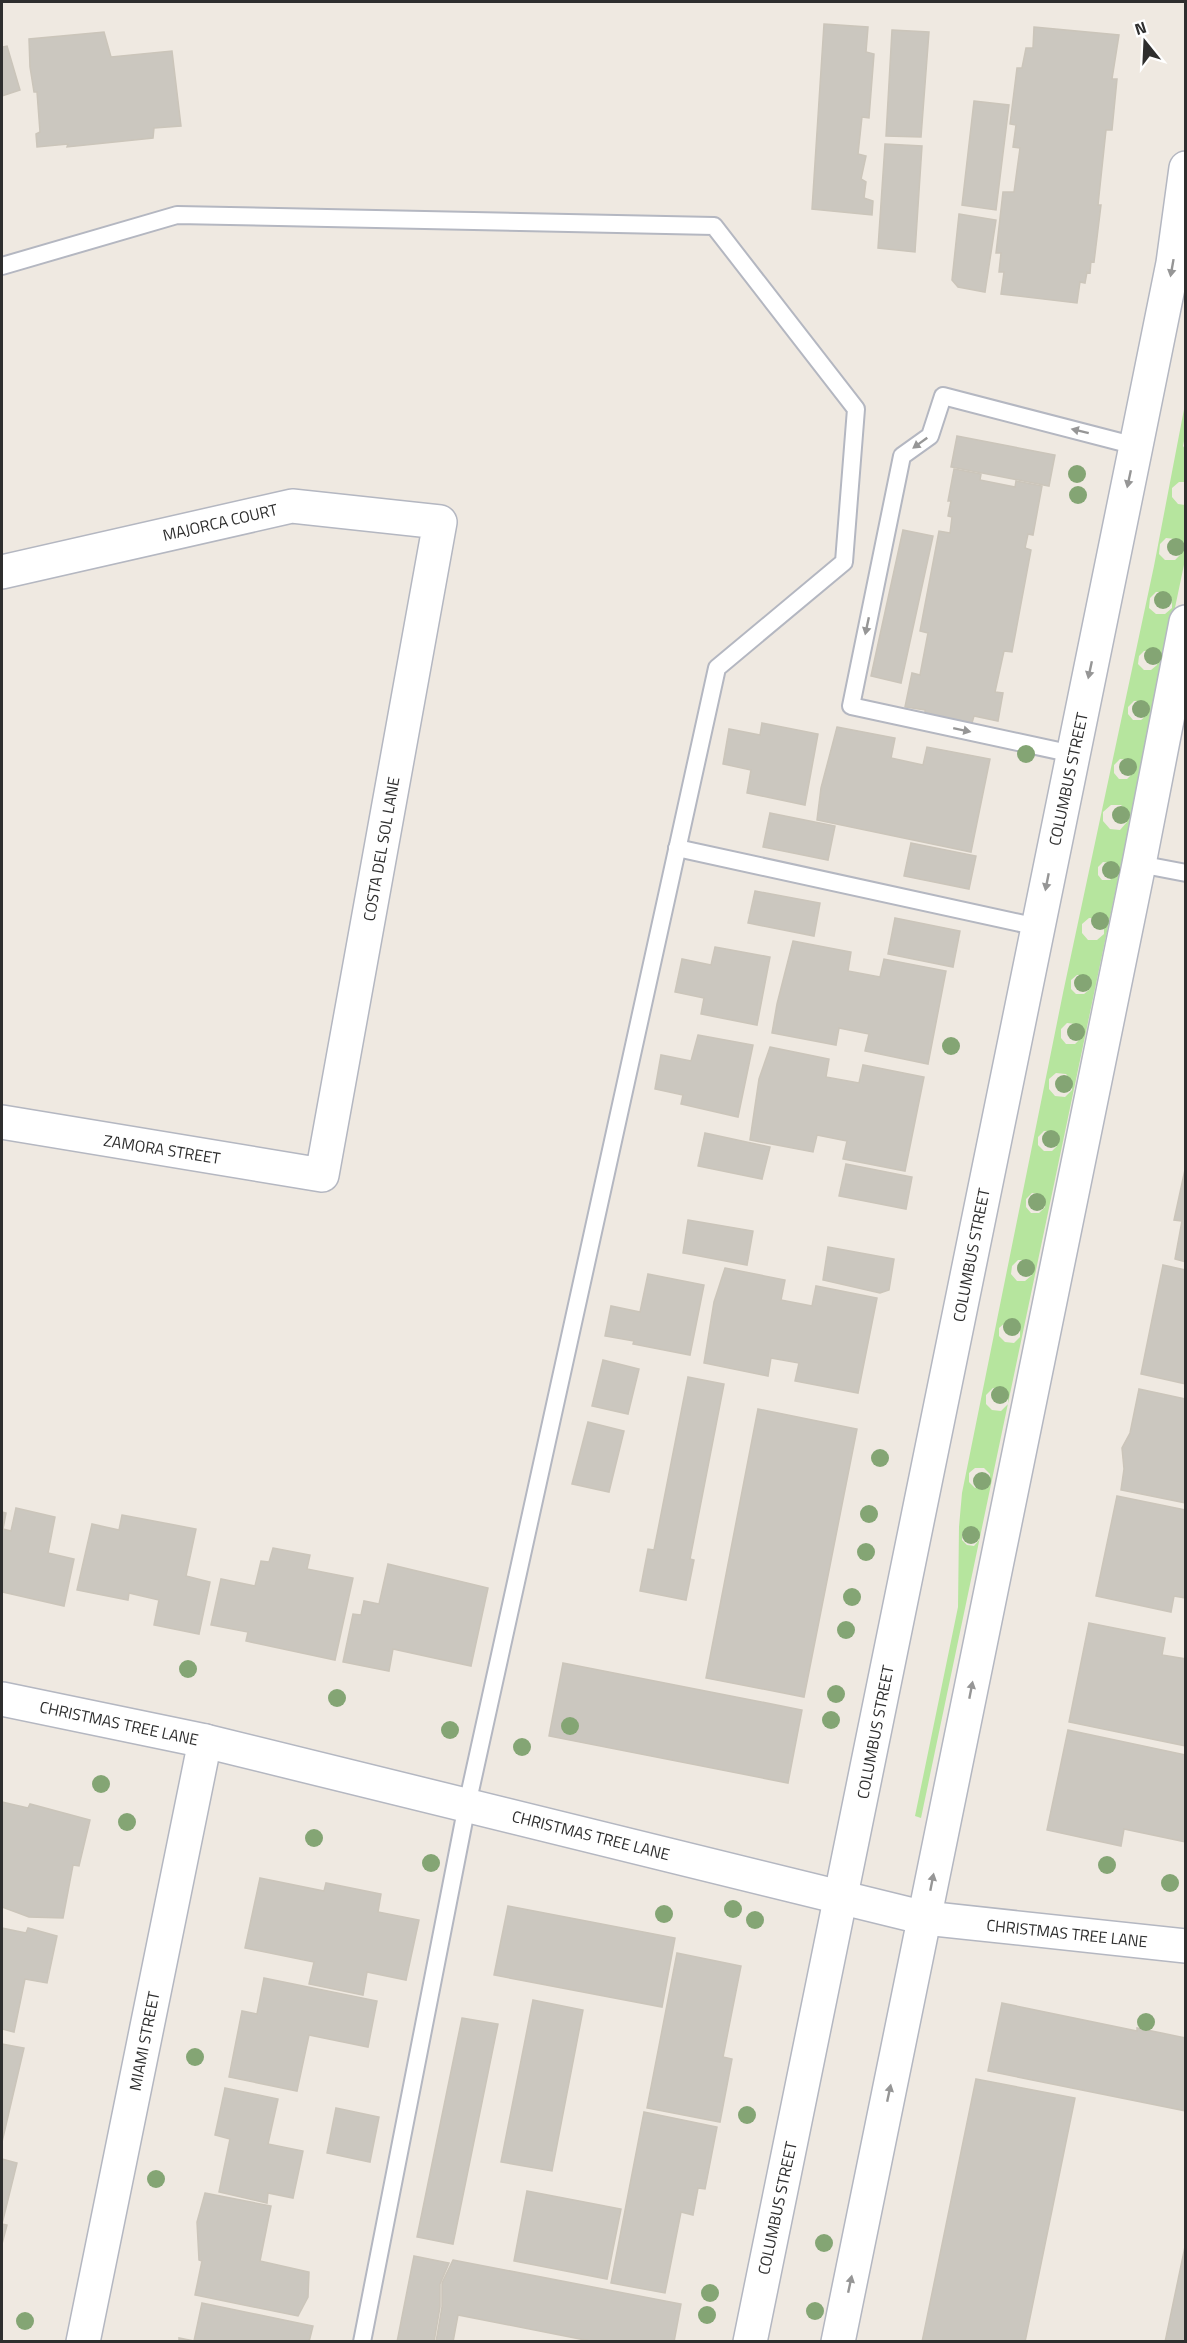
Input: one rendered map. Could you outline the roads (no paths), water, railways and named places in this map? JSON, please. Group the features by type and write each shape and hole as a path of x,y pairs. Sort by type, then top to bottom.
{"main road":[{"name":"COLUMBUS STREET","path":"750,2342 1173,263 1185,168"},
{"name":"MAJORCA COURT","path":"2,572 292,506 440,522"},
{"name":"COSTA DEL SOL LANE","path":"322,1175 440,522"},
{"path":"838,2342 1139,864 1185,621"},
{"name":"ZAMORA STREET","path":"2,1122 322,1175"},
{"name":"CHRISTMAS TREE LANE","path":"2,1699 205,1741 925,1918 1185,1946"},
{"name":"MIAMI STREET","path":"83,2342 205,1741"}],"lane":[{"path":"2,266 177,215 714,226 856,409 844,562 717,668 467,1805 362,2342"},
{"path":"1073,754 851,706 902,456 930,436 943,396 1136,446"},
{"path":"677,848 1038,927"},
{"path":"1139,864 1185,873"}]}
